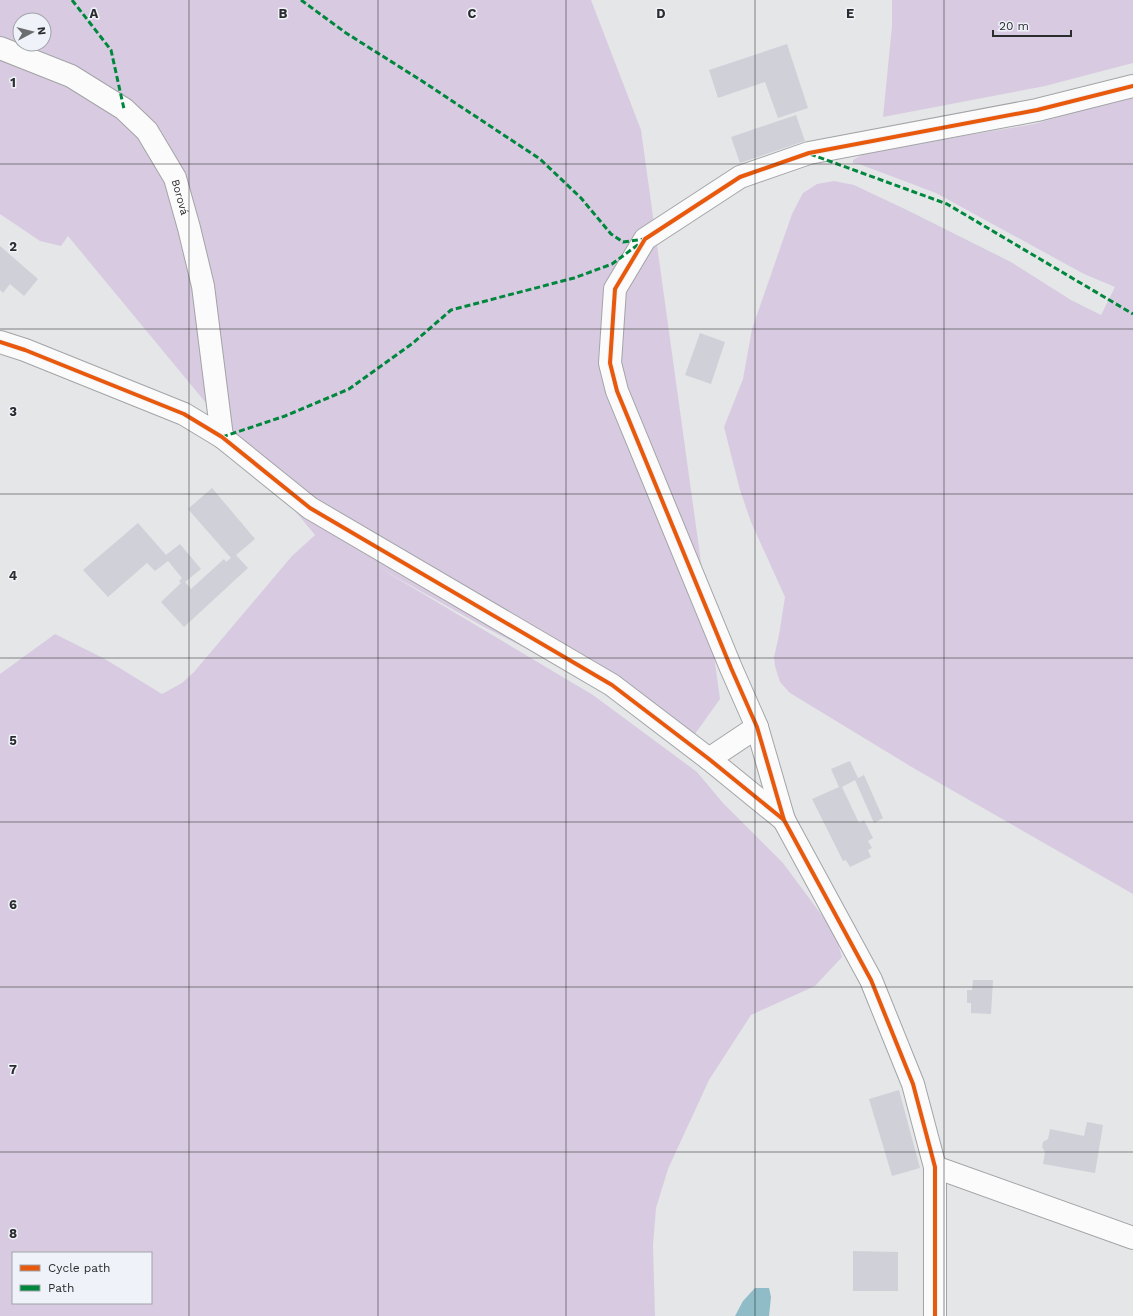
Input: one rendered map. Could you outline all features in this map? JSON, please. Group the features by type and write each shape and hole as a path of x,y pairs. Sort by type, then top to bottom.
{"street":[{"name":"Borová","path":"0,48 71,76 124,109 147,131 174,178 189,228 203,286 222,437"},
{"path":"936,1316 935,1167 913,1084 871,980 784,820 758,727 731,668 617,391 610,363 615,289 645,239 740,177 809,153 1037,110 1133,86"},
{"path":"0,342 25,350 184,414 222,437 310,508 612,685 709,759 784,820"},
{"path":"709,759 758,727"},
{"path":"935,1167 1133,1238"}],"shaded area":[{"path":"0,0 591,0 641,130 720,699 695,734 484,627 378,567 593,695 697,772 723,803 783,863 835,933 842,957 815,986 751,1015 709,1080 668,1169 656,1208 653,1245 655,1316 0,1316 0,674 55,634 105,659 162,694 182,683 194,672 292,556 315,535 68,236 61,246 40,241 0,214"},
{"path":"892,0 1133,0 1133,63 1045,86 883,117 892,26"},
{"path":"1133,95 1133,894 915,769 790,693 780,682 774,657 785,597 751,522 740,490 724,427 743,379 752,329 792,214 803,193 817,184 834,181 854,185 1011,262 1071,300 1101,315 1115,287 1084,274 936,193 853,163 853,160 867,152 1034,124"}],"water":[{"path":"755,1288 769,1288 771,1297 769,1316 735,1316 743,1301"}],"building":[{"path":"787,44 808,108 778,118 765,82 718,98 709,70"},
{"path":"796,115 805,141 740,163 731,137"},
{"path":"0,246 38,279 24,296 10,284 3,293 0,290"},
{"path":"700,333 725,342 711,384 685,375"},
{"path":"212,488 255,539 236,555 248,568 184,627 161,602 181,583 179,581 182,578 168,561 155,571 147,563 108,597 83,570 138,523 166,555 180,544 201,569 185,582 191,589 224,559 226,562 231,558 188,509"},
{"path":"850,761 858,778 864,775 883,818 874,823 855,780 842,787 859,823 864,820 873,838 868,841 872,848 868,850 871,857 850,867 846,860 843,861 812,799 839,787 831,769"},
{"path":"973,980 993,980 991,1014 971,1013 971,1003 967,1003 967,990 972,990"},
{"path":"899,1090 920,1168 892,1176 869,1099"},
{"path":"1087,1122 1103,1125 1095,1173 1043,1164 1045,1152 1042,1147 1043,1142 1048,1139 1050,1129 1084,1136"},
{"path":"853,1251 898,1252 898,1291 853,1291"}],"marked path":[{"path":"72,0 111,50 124,109"},
{"path":"301,0 346,33 540,159 581,198 611,234 623,242 645,239"},
{"path":"810,154 947,204 1133,314"},
{"path":"222,437 285,416 349,389 413,343 451,310 574,278 612,264 639,244"}],"cycle path":[{"path":"935,1316 935,1167 913,1084 871,980 784,820 757,727 731,668 617,391 610,363 615,289 645,239 740,177 809,153 1037,110 1133,86"},
{"path":"0,342 25,350 184,414 222,437 310,508 612,685 709,759 784,820"}]}
